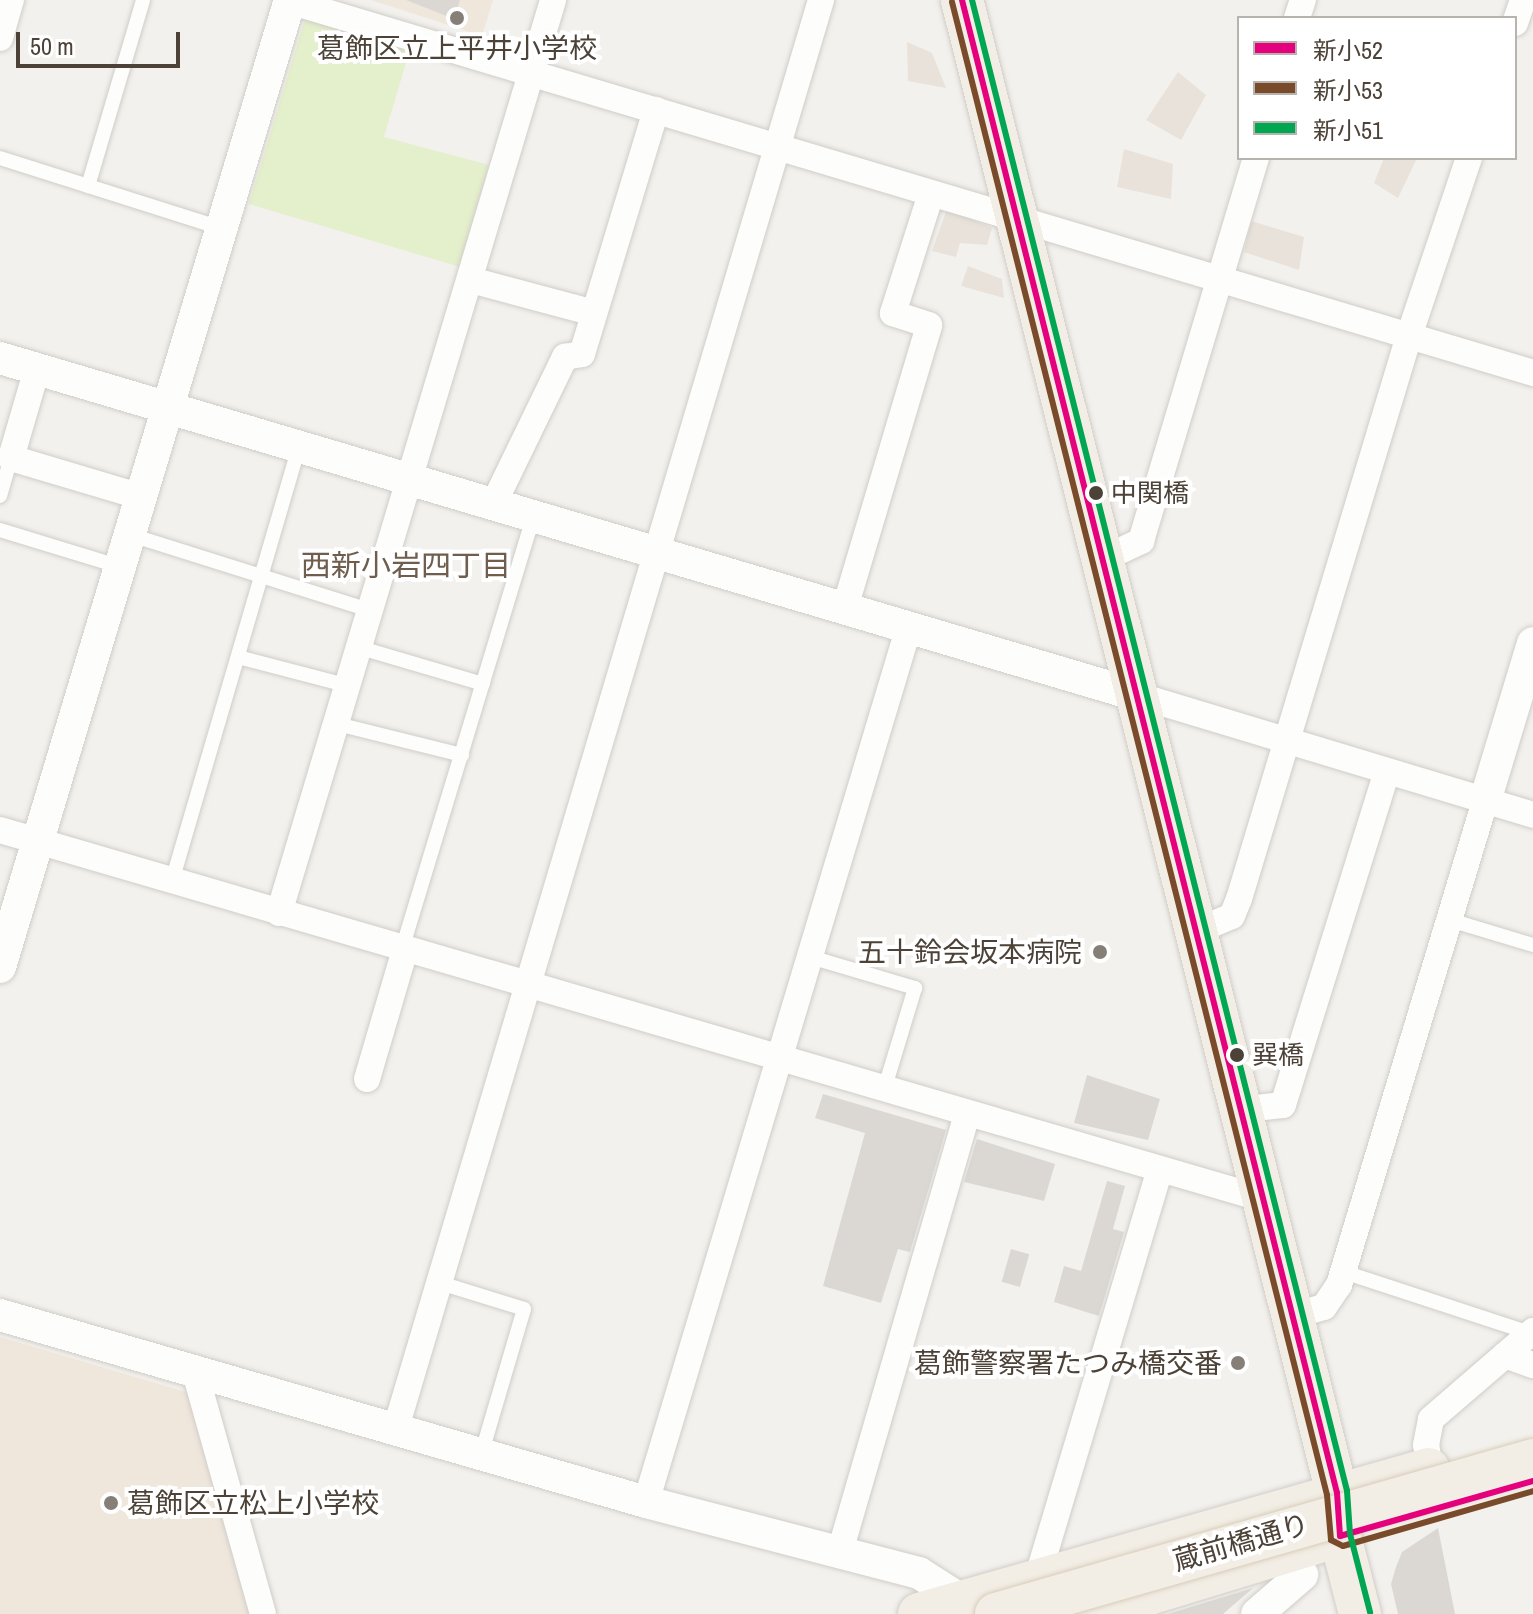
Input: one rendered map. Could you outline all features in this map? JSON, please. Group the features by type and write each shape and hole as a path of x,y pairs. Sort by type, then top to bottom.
{"main road":[{"path":"962,0 1099,561 1337,1493 1340,1536 1360,1614"},
{"path":"919,1614 980,1608 1037,1579 1337,1493 1533,1441"},
{"name":"蔵前橋通り","path":"980,1608 1533,1460"},
{"path":"1084,1614 1126,1608 1340,1536 1533,1481"}],"street":[{"path":"0,38 11,0"},
{"path":"0,967 289,0 531,74 779,144 1017,221 1533,373"},
{"path":"279,913 553,0"},
{"path":"395,1431 437,1282 659,553 821,0"},
{"path":"493,505 565,357 582,354 656,110"},
{"path":"1099,561 1141,541 1255,160"},
{"path":"1194,932 1232,916 1409,336 1468,160"},
{"path":"844,611 929,325 893,313 931,194"},
{"path":"471,280 594,313"},
{"path":"0,358 169,406 299,448 409,476 493,505 844,611 1133,694 1533,815"},
{"path":"37,369 11,458 142,497"},
{"path":"646,1502 776,1058 908,630"},
{"path":"1292,1316 1324,1307 1344,1272 1533,643"},
{"path":"1237,1110 1283,1105 1387,772"},
{"path":"0,830 1159,1172 1260,1198"},
{"path":"367,1079 404,950"},
{"path":"839,1555 967,1115"},
{"path":"1037,1579 1159,1172"},
{"path":"0,1315 646,1502 839,1555 919,1573 980,1608"},
{"path":"1430,1469 1426,1445 1431,1419 1532,1332"},
{"path":"1505,1355 1533,1365"},
{"path":"195,1372 263,1614"},
{"path":"1257,1614 1302,1575"}],"lane":[{"path":"88,186 143,0"},
{"path":"0,158 221,228"},
{"path":"172,881 299,448"},
{"path":"0,496 11,458"},
{"path":"404,950 533,517"},
{"path":"0,530 121,567"},
{"path":"131,535 372,611"},
{"path":"361,648 483,684"},
{"path":"238,657 349,686"},
{"path":"337,724 462,755"},
{"path":"1450,920 1533,945"},
{"path":"807,956 915,988 884,1090"},
{"path":"1344,1272 1532,1332"},
{"path":"437,1282 524,1309 480,1455"}],"shaded area":[{"name":"葛飾区立上平井小学校","path":"371,0 493,0 482,36"},
{"path":"907,42 932,53 946,88 908,81"},
{"path":"1178,72 1206,95 1181,140 1146,120"},
{"path":"1124,149 1173,164 1171,199 1117,187"},
{"path":"1383,160 1416,160 1398,198 1374,183"},
{"path":"947,209 992,228 987,245 960,243 956,257 932,251"},
{"path":"1251,221 1304,237 1299,270 1244,252"},
{"path":"968,266 1002,279 1004,298 961,286"},
{"name":"葛飾区立松上小学校","path":"0,1337 189,1393 255,1614 0,1614"}],"green space":[{"path":"308,9 413,39 384,137 489,165 460,267 249,204"}],"building":[{"path":"406,0 460,0 454,19"},
{"path":"1087,1075 1160,1099 1148,1140 1074,1123"},
{"path":"823,1094 946,1130 910,1252 898,1249 881,1303 823,1286 865,1133 815,1118"},
{"path":"977,1139 1055,1164 1044,1201 964,1182"},
{"path":"1107,1181 1125,1186 1113,1229 1124,1232 1099,1316 1054,1302 1064,1266 1081,1271"},
{"path":"1011,1249 1029,1254 1020,1287 1002,1282"},
{"path":"1438,1528 1455,1614 1398,1614 1391,1584 1402,1552"},
{"path":"1253,1588 1223,1614 1168,1614"}],"transit line":[{"name":"新小52","path":"962,0 1337,1493 1340,1536 1533,1481"},
{"name":"新小51","path":"972,0 1347,1491 1350,1534 1370,1612"},
{"name":"新小53","path":"952,2 1327,1495 1331,1540 1343,1546 1533,1491"}],"place":[{"name":"葛飾区立上平井小学校","path":"457,18"},
{"name":"中関橋","path":"1096,493"},
{"name":"五十鈴会坂本病院","path":"1100,952"},
{"name":"巽橋","path":"1237,1055"},
{"name":"葛飾警察署たつみ橋交番","path":"1238,1363"},
{"name":"葛飾区立松上小学校","path":"111,1503"}],"district":[{"name":"西新小岩四丁目","path":"406,565"}]}
